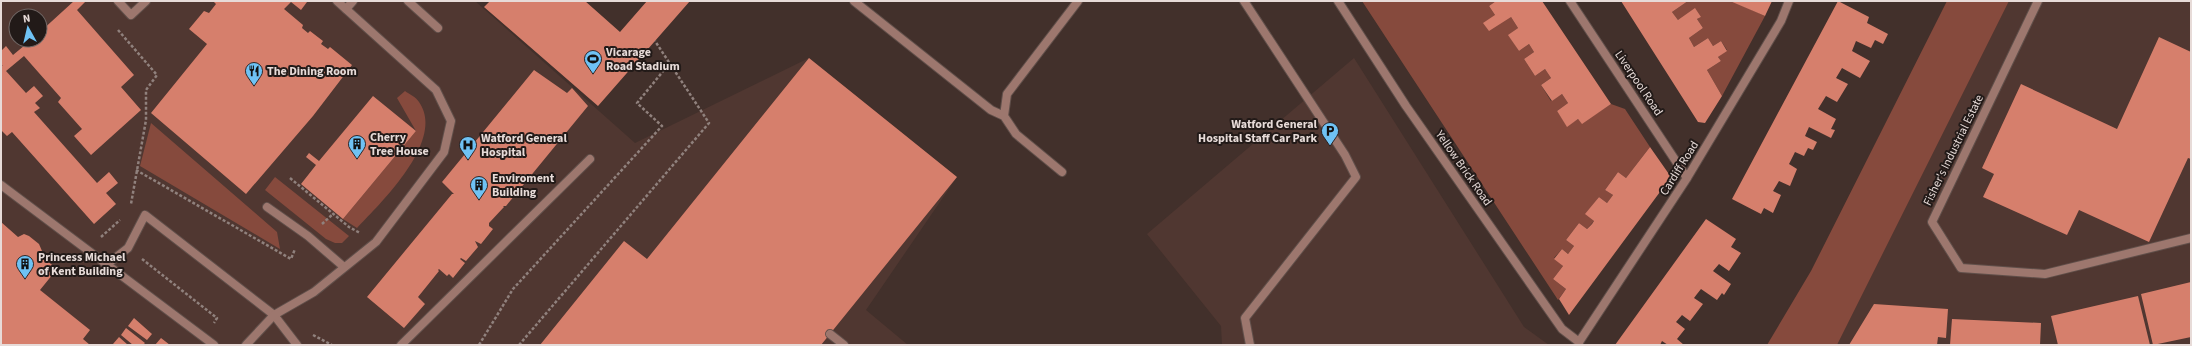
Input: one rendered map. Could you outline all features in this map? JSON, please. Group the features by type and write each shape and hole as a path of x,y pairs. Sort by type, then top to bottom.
{"street":[{"path":"118,1 131,15 146,1"},
{"path":"246,345 274,315 314,292 376,242 444,152 452,121 436,90 337,1"},
{"path":"346,9 353,1"},
{"path":"408,1 438,28"},
{"path":"854,1 991,110 1004,116 1016,134 1062,172"},
{"path":"1004,116 1007,94 1078,1"},
{"path":"1244,1 1346,155 1356,177 1245,318 1250,345"},
{"name":"Yellow Brick Road","path":"1338,1 1406,106 1545,305 1562,329 1579,342"},
{"name":"Liverpool Road","path":"1570,1 1687,178"},
{"name":"Cardiff Road","path":"1579,342 1687,178 1781,21 1789,1"},
{"name":"Fisher's Industrial Estate","path":"2038,1 1932,222 1961,268 2045,274 2191,238"},
{"path":"401,345 590,159"},
{"path":"1,185 214,345"},
{"path":"267,207 308,236 344,267"},
{"path":"106,265 128,248 145,215 274,315 297,345"},
{"path":"830,334 844,345"}],"path":[{"path":"113,24 157,75 146,90 146,120 130,205"},
{"path":"518,345 709,123 655,41"},
{"path":"479,345 513,288 662,126 637,103 670,64"},
{"path":"136,170 291,259 297,246 333,214"},
{"path":"290,178 349,227 376,242"},
{"path":"86,250 124,217"},
{"path":"107,232 217,318 204,338"}],"shaded area":[{"name":"Watford General Hospital","path":"1,1 475,1 635,143 809,58 957,177 866,310 908,345 1,345"},
{"path":"1362,1 1496,1 1489,6 1495,15 1511,17 1518,28 1509,35 1519,51 1529,44 1534,52 1524,59 1535,76 1545,69 1551,78 1541,85 1551,101 1562,94 1568,103 1557,111 1567,126 1578,119 1582,123 1611,104 1625,109 1650,147 1626,178 1618,172 1605,190 1613,195 1607,203 1599,197 1586,214 1594,221 1587,229 1579,223 1566,240 1574,246 1568,254 1562,249 1554,258 1563,266 1553,279 1566,289 1558,300"},
{"path":"1688,1 1732,1 1765,16 1722,96 1707,70 1721,61 1718,57 1727,50 1721,41 1713,46 1708,38 1694,47 1689,38 1703,28 1697,19 1701,17 1678,20 1672,12"},
{"path":"1947,1 2009,1 1837,345 1767,345 1811,271"},
{"path":"2009,1 2191,1 2191,345 1837,345"},
{"name":"Watford General Hospital Staff Car Park","path":"1354,58 1524,327 1549,345 1222,345 1221,326 1147,234"},
{"path":"405,91 419,102 425,117 424,134 418,152 394,187 357,228 343,219 416,131 397,98"},
{"path":"151,123 277,232 280,249 140,166"},
{"path":"275,177 349,236 342,243 335,243 326,239 265,190"}],"building":[{"path":"74,1 86,1 77,10 134,75 121,87 141,110 91,155 74,136 82,129 58,102 61,98 24,56 6,71 26,93 34,86 43,96 35,103 40,108 34,112 97,183 109,172 118,183 106,193 116,204 94,224 12,132 7,136 1,130 1,65 3,66 1,64 1,51 6,46 13,55 21,48 48,48 48,25"},
{"name":"The Dining Room","path":"213,1 306,1 307,2 301,10 291,2 284,9 303,25 302,28 308,33 310,31 323,41 321,44 328,49 330,47 352,65 313,116 246,194 151,113 207,44 189,29 204,11 209,13 216,4"},
{"name":"Vicarage Road Stadium","path":"490,1 585,1 620,32 647,1 690,1 598,106 484,7"},
{"path":"1496,1 1542,1 1611,104 1582,124 1578,119 1567,127 1557,111 1568,103 1562,94 1552,101 1541,85 1551,78 1545,69 1535,76 1524,59 1534,52 1529,44 1519,51 1508,35 1518,28 1511,17 1489,31 1483,23 1495,15 1489,6"},
{"path":"1621,1 1688,1 1672,12 1678,20 1695,8 1701,17 1697,19 1703,28 1689,38 1694,47 1708,38 1713,46 1721,41 1727,51 1718,57 1721,61 1707,70 1722,96 1705,123 1698,122"},
{"path":"1730,1 1772,1 1765,16"},
{"path":"1838,1 1869,17 1867,23 1888,34 1883,44 1875,40 1871,48 1856,41 1852,51 1870,61 1860,78 1842,68 1836,78 1848,84 1837,102 1826,96 1818,109 1836,119 1831,129 1835,130 1831,138 1809,127 1805,136 1817,142 1813,150 1808,148 1804,156 1795,152 1789,164 1797,169 1790,186 1779,181 1773,191 1781,195 1773,213 1764,208 1761,214 1732,199"},
{"path":"2159,37 2191,52 2191,159 2188,158 2149,242 2079,210 2067,235 1983,197 1994,174 1982,168 2021,84 2117,129"},
{"path":"809,58 957,177 821,345 540,345 624,241 647,259"},
{"name":"Enviroment Building","path":"534,70 567,93 572,88 588,106 506,206 503,206 504,207 489,223 489,226 493,229 481,244 475,241 478,247 466,261 461,258 460,259 465,263 453,278 449,274 447,276 439,269 438,270 439,271 418,297 425,304 404,328 367,297 452,194 454,194 442,182"},
{"name":"Cherry Tree House","path":"373,96 416,131 343,219 301,184 316,165 306,157 309,153 319,161"},
{"path":"1650,147 1671,177 1569,315 1559,299 1566,289 1553,279 1563,266 1554,259 1562,249 1568,254 1574,246 1566,240 1579,223 1587,229 1592,224 1594,221 1585,214 1599,197 1607,203 1613,195 1605,190 1618,172 1626,178"},
{"path":"1706,219 1736,239 1731,247 1741,253 1729,271 1719,264 1713,271 1731,284 1724,295 1722,293 1717,300 1701,289 1697,294 1694,298 1703,304 1690,321 1682,315 1676,322 1685,329 1677,339 1684,345 1668,345 1662,341 1660,345 1615,345"},
{"name":"Princess Michael of Kent Building","path":"1,222 18,237 24,234 39,244 42,251 40,255 57,269 40,290 90,330 83,339 90,345 1,345"},
{"path":"2191,282 2191,337 2153,345 2141,294"},
{"path":"2138,296 2150,345 2058,345 2051,316"},
{"path":"1874,304 1948,309 1946,338 1938,337 1937,345 1849,345"},
{"path":"134,318 152,334 147,340 128,326"},
{"path":"1952,319 2041,323 2040,345 1950,345"},
{"path":"126,328 145,343 143,345 133,345 121,335"},
{"path":"119,337 128,345 113,344"},
{"path":"161,338 170,345 155,345"}],"place":[{"name":"Vicarage Road Stadium","path":"593,74"},
{"name":"The Dining Room","path":"254,86"},
{"name":"Watford General Hospital Staff Car Park","path":"1330,146"},
{"name":"Cherry Tree House","path":"357,159"},
{"name":"Watford General Hospital","path":"468,160"},
{"name":"Enviroment Building","path":"479,200"},
{"name":"Princess Michael of Kent Building","path":"25,279"}]}
